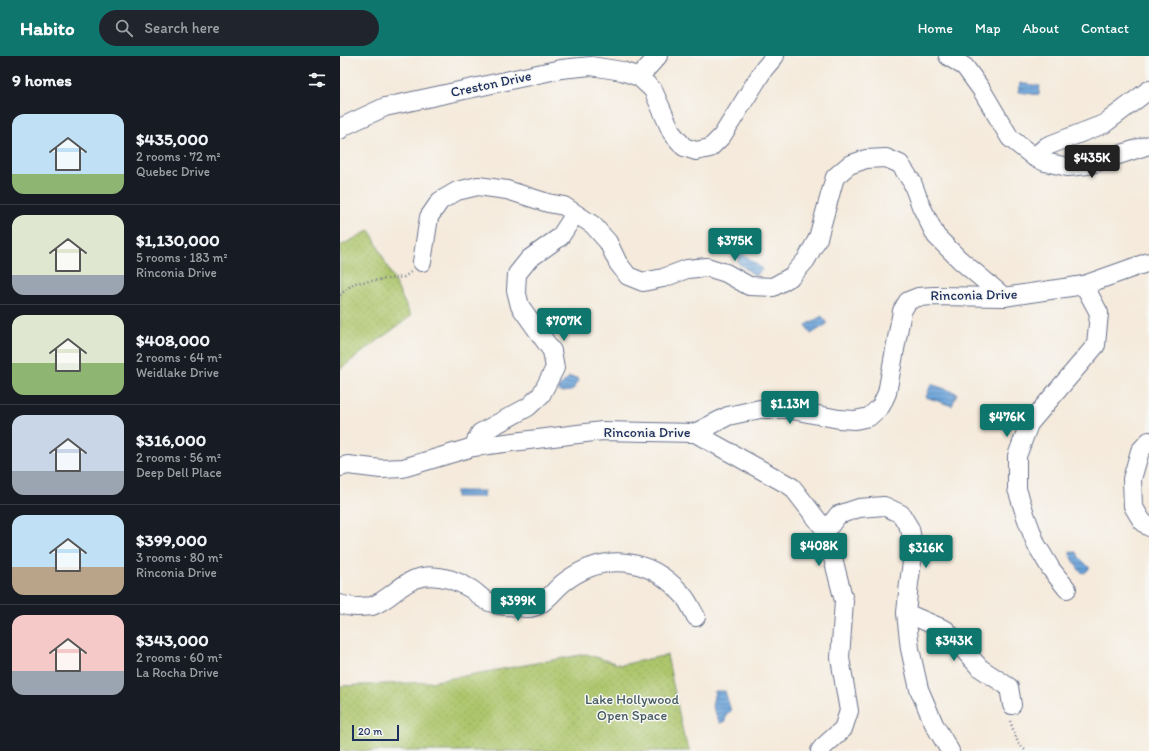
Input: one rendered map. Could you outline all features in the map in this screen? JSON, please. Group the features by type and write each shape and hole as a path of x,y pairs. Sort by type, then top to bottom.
{"street":[{"path":"639,77 658,56"},
{"name":"Creston Drive","path":"340,130 344,126 385,107 561,69 591,66 622,71 639,77 653,90 672,133 684,147 696,152 710,148 722,136 764,69 775,56"},
{"path":"948,56 966,67 1010,138 1034,157 1045,162 1068,166 1088,164 1149,145"},
{"path":"1034,157 1047,146 1104,124 1149,90"},
{"path":"422,262 429,217 440,201 457,190 478,186 507,190 548,204 564,206 593,225 608,242 618,263 628,276 643,282 663,278 687,269 707,267 726,274 749,286 773,287 792,276 806,260 818,238 835,177 849,165 866,159 886,158 900,164 912,182 921,206 936,236 960,260 1004,297"},
{"path":"473,447 480,432 528,407 541,395 555,368 552,351 520,306 516,290 517,274 529,259 560,237 575,214"},
{"name":"Rinconia Drive","path":"340,467 348,465 381,469 403,468 473,447 602,431 695,433 728,416 760,409 787,409 838,419 855,420 869,416 881,406 887,393 902,311 908,301 918,297 934,296 1004,297 1084,285 1149,262"},
{"path":"1067,589 1051,569 1036,544 1028,524 1017,489 1017,456 1029,424 1096,344 1099,313 1084,285"},
{"path":"695,433 792,487 826,531 844,600 840,658 849,711 843,729 820,751"},
{"path":"1149,441 1140,451 1132,479 1133,506 1142,521 1149,527"},
{"path":"826,531 838,515 859,508 884,506 901,514 910,529 914,549 906,613 910,649 919,689 934,724 950,751"},
{"path":"340,604 349,608 372,606 386,599 404,585 422,577 447,577 470,589 486,601 510,607 530,608 546,600 563,583 596,564 621,561 645,567 666,580 683,595 696,617"},
{"path":"906,613 946,630 980,668 1009,687 1012,705"}],"path":[{"path":"340,295 354,283 404,277 422,262"},
{"path":"1012,705 1010,721 1018,742 1026,751"}],"green space":[{"path":"370,230 411,316 340,369 340,246"},
{"name":"Lake Hollywood Open Space","path":"586,654 621,665 667,655 684,737 690,751 340,751 340,686 430,682"}],"water":[{"path":"1020,83 1040,86 1039,95 1018,92"},
{"path":"739,250 762,269 756,276 738,263"},
{"path":"822,316 827,324 811,334 806,325"},
{"path":"569,377 577,378 578,381 574,389 571,391 559,391 559,387"},
{"path":"931,384 957,393 952,406 926,397"},
{"path":"456,491 484,491 484,497 456,497"},
{"path":"1070,552 1077,552 1079,557 1089,567 1086,572 1083,573 1079,570"},
{"path":"715,691 725,691 731,711 726,714 725,722 720,723 712,706"}]}
